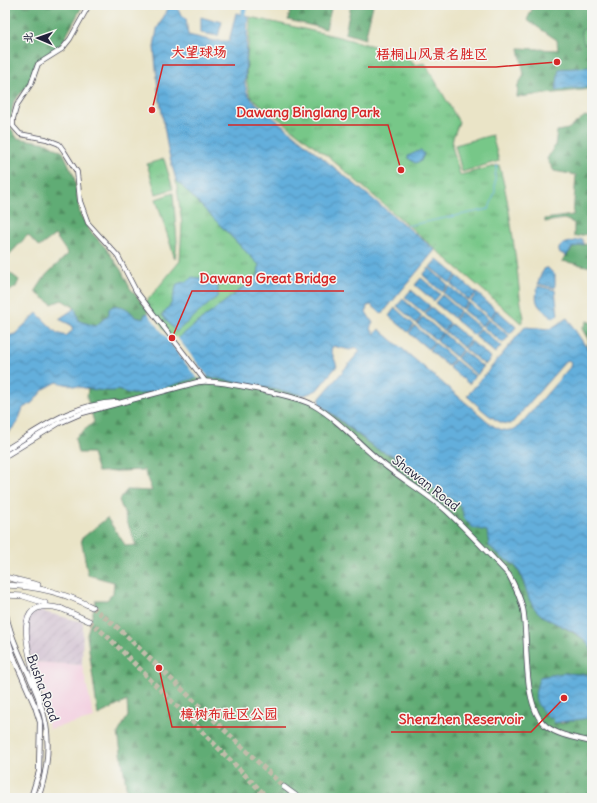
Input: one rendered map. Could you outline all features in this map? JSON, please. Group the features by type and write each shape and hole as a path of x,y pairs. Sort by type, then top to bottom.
{"highway":[{"path":"5,577 51,589 92,607"},
{"path":"5,585 34,587 78,600"},
{"path":"5,595 23,596 62,609 89,621"},
{"path":"28,607 40,605 62,609"},
{"path":"16,626 16,636 38,690 40,706"},
{"path":"5,644 14,658"},
{"path":"284,787 299,798"}],"main road":[{"path":"89,5 70,39 62,49 38,64 31,84 17,105 13,119 13,126 20,134 46,139 59,144 77,172 80,201 88,223 118,256 136,291 205,381"},
{"name":"Shawan Road","path":"5,450 59,417 80,408 126,402 205,381 290,397 312,404 331,418 386,467 419,489 450,514 509,575 516,588 523,610 530,696 537,716 546,726 558,732 592,742"},
{"name":"Shawan Road","path":"5,456 59,423 96,407"},
{"name":"Busha Road","path":"5,610 11,635 46,724 47,740 45,773 38,798"},
{"name":"Busha Road","path":"5,630 14,658 35,706 40,722 40,756 35,788 31,798"},
{"path":"35,788 41,790"}],"shaded area":[{"path":"40,611 83,622 82,665 31,662 23,621 27,615"},
{"path":"31,662 82,665 94,718 49,729 45,701"}],"green space":[{"path":"5,5 83,5 60,47 35,63 29,84 14,101 9,125 17,138 47,143 63,152 74,176 80,214 90,231 105,247 121,270 130,288 150,313 145,314 143,319 135,317 130,311 109,314 96,326 83,324 77,320 75,308 62,300 52,304 35,292 46,275 68,254 55,235 39,247 28,235 5,259"},
{"path":"292,5 332,5 326,29 288,20"},
{"path":"351,5 373,5 365,39 345,33"},
{"path":"534,5 592,5 592,89 517,97 518,85 524,75 519,48 558,50 557,40 527,20"},
{"path":"250,17 335,36 404,54 415,65 425,63 459,122 453,138 452,146 460,175 499,165 509,213 524,317 521,323 331,159 252,98 247,81 246,70"},
{"path":"592,28 592,42 584,44 581,30"},
{"path":"585,116 592,118 592,233 574,237 574,223 564,219 545,222 545,219 573,215 576,175 554,171 547,159 555,145 557,131 568,129"},
{"path":"492,135 499,161 462,172 455,145"},
{"path":"164,159 173,189 156,194 147,164"},
{"path":"176,180 259,265 258,276 172,343 146,302 180,261 182,224"},
{"path":"173,193 177,241 175,259 156,199"},
{"path":"592,243 591,267 562,261 574,247"},
{"path":"5,269 19,280 16,287 5,294"},
{"path":"587,321 592,323 592,356 587,348 589,341 582,329"},
{"path":"196,377 209,377 294,393 318,404 375,448 398,458 409,473 458,503 463,512 487,531 503,558 511,560 519,572 526,590 538,612 582,638 590,645 592,652 592,675 563,673 553,718 561,724 574,719 589,718 592,721 592,798 128,798 118,733 128,716 127,701 98,715 87,635 96,600 107,600 113,593 114,582 88,575 81,539 107,518 126,546 136,545 119,500 127,490 152,491 144,470 98,472 92,453 78,453 75,438 94,422 87,398 88,388 105,391 118,390 133,394"}],"water":[{"path":"169,7 177,9 186,18 188,35 214,41 229,41 236,13 248,16 245,84 247,92 252,100 435,250 382,314 371,305 367,306 366,312 373,323 370,328 375,334 379,329 492,425 499,429 506,430 512,430 519,426 570,367 571,362 568,360 565,362 511,424 493,418 467,396 525,327 550,329 567,318 592,356 592,652 583,639 546,618 535,609 529,599 517,568 489,546 487,531 473,528 463,517 463,512 458,503 409,473 398,458 375,448 319,403 320,398 360,351 356,347 350,350 333,346 331,350 337,366 317,390 305,395 209,377 190,380 142,394 129,394 118,390 106,391 88,389 57,382 44,389 32,403 23,408 17,424 5,436 5,337 15,334 37,313 57,333 66,336 73,330 71,325 59,319 75,308 79,321 96,326 109,314 109,309 113,306 120,306 128,310 135,317 143,319 145,314 150,313 173,342 258,276 259,265 176,180 168,150 158,89 154,47 157,29"},
{"path":"201,17 222,22 218,36 201,33"},
{"path":"592,67 592,87 556,90 559,69"},
{"path":"421,150 424,154 421,161 415,163 408,158 408,156"},
{"path":"582,239 584,244 572,248 566,256 559,252 559,248 563,244"},
{"path":"437,259 456,275 450,283 430,267"},
{"path":"429,268 448,285 442,292 423,275"},
{"path":"545,268 548,268 555,275 555,288 538,284 540,276"},
{"path":"457,276 476,293 469,300 451,284"},
{"path":"192,277 214,280 218,287 218,296 176,332 162,315 171,304 177,284 187,282"},
{"path":"421,278 440,294 434,301 415,285"},
{"path":"449,286 468,302 462,309 443,293"},
{"path":"538,286 555,290 558,315 553,318 538,305 536,297"},
{"path":"411,290 430,306 424,313 405,297"},
{"path":"477,293 496,310 490,317 471,301"},
{"path":"442,295 460,311 454,318 435,303"},
{"path":"403,299 422,316 416,323 397,306"},
{"path":"469,303 488,319 482,326 463,310"},
{"path":"431,307 450,323 444,331 425,314"},
{"path":"395,308 414,325 408,332 389,316"},
{"path":"497,310 516,327 510,334 491,318"},
{"path":"461,312 480,328 474,335 455,319"},
{"path":"423,317 442,333 436,340 417,324"},
{"path":"489,320 509,336 503,343 483,327"},
{"path":"451,324 470,340 464,348 445,331"},
{"path":"415,326 434,342 428,349 409,333"},
{"path":"481,329 501,346 495,353 475,336"},
{"path":"443,333 462,350 456,357 437,341"},
{"path":"471,341 491,358 485,365 465,349"},
{"path":"435,343 454,359 448,366 429,350"},
{"path":"463,351 483,367 477,375 457,358"},
{"path":"455,360 475,376 469,384 449,367"},
{"path":"563,673 592,675 592,721 589,718 554,723 553,718 549,718 537,704 535,695 540,677"}],"pier":[{"path":"150,311 172,340 176,336 208,377 200,377 201,379 199,379 196,377 147,312"}],"waterway":[{"path":"178,10 179,5"},
{"path":"243,15 245,5"},
{"path":"406,226 489,209 495,192 497,165"}],"tunnel":[{"path":"92,607 117,627 284,787"},
{"path":"89,621 108,637 268,798"}],"place":[{"name":"梧桐山风景名胜区","path":"557,62"},
{"name":"大望球场","path":"152,110"},
{"name":"Dawang Binglang Park","path":"401,170"},
{"name":"Dawang Great Bridge","path":"172,338"},
{"name":"樟树布社区公园","path":"159,668"},
{"name":"Shenzhen Reservoir","path":"564,698"}]}
